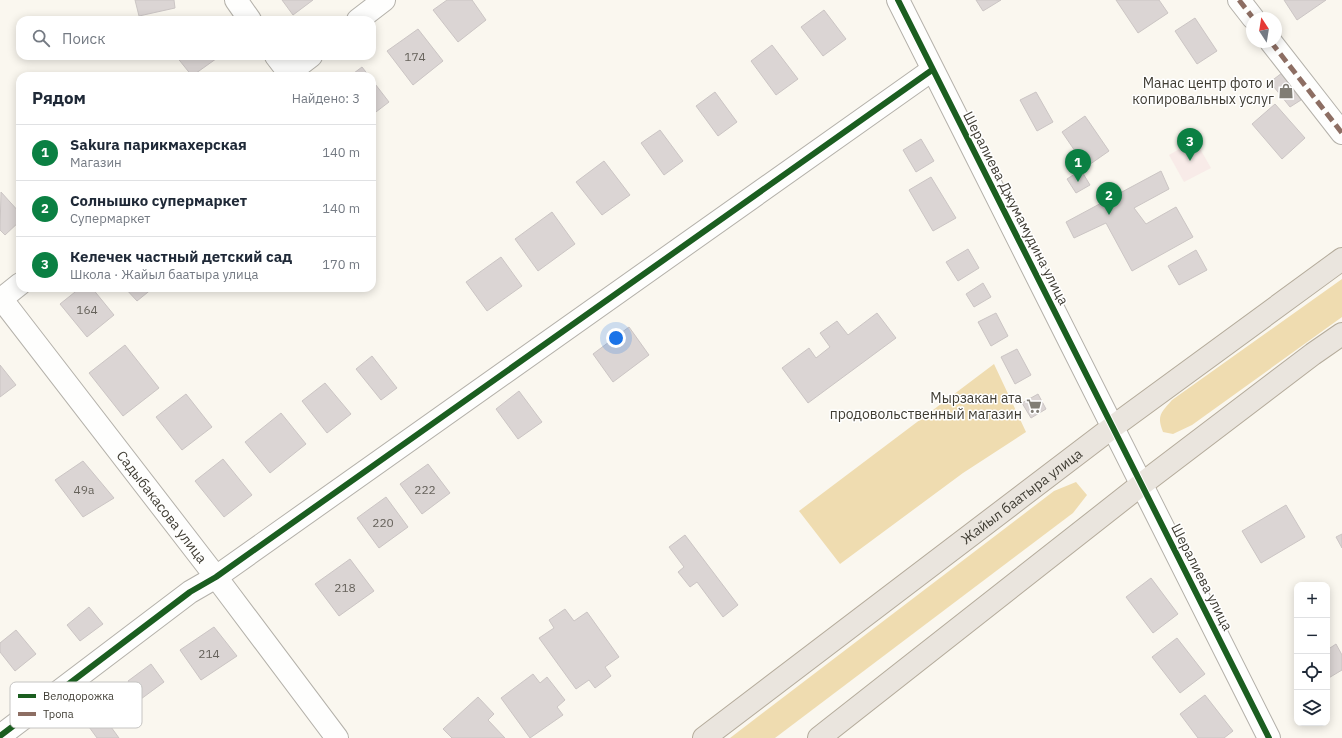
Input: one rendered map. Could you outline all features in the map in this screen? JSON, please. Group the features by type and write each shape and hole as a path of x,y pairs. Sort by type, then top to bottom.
{"main road":[{"name":"Жайыл баатыра улица","path":"704,738 1114,426 1342,259"},
{"path":"819,738 1142,484 1313,354 1342,334"}],"street":[{"path":"236,0 247,16"},
{"path":"363,16 384,0"},
{"name":"Шералиева Джумамудина улица","path":"898,0 932,70 1114,426"},
{"path":"1239,0 1248,12"},
{"path":"1276,48 1342,133"},
{"path":"283,68 302,60"},
{"path":"71,682 190,592 216,577 932,70"},
{"path":"0,298 16,287"},
{"name":"Садыбакасова улица","path":"0,298 216,577 337,738"},
{"name":"Шералиева улица","path":"1114,426 1269,738"},
{"path":"0,736 11,728"}],"shaded area":[{"path":"1195,140 1211,168 1184,182 1169,155"},
{"path":"1342,279 1342,317 1192,425 1173,434 1163,432 1160,422 1161,414 1172,400"},
{"path":"994,364 1026,432 963,473 840,564 799,511"},
{"path":"1076,482 1087,495 1073,513 775,738 730,738 1054,491"}],"building":[{"path":"135,0 174,0 175,8 139,16"},
{"path":"282,0 313,0 293,15"},
{"path":"447,0 472,0 486,20 458,42 433,10"},
{"path":"976,0 1001,0 983,11"},
{"path":"1116,0 1159,0 1168,13 1138,33"},
{"path":"1284,0 1326,0 1297,20"},
{"path":"824,10 846,39 823,56 801,27"},
{"path":"1195,18 1217,51 1197,64 1175,31"},
{"path":"418,29 443,61 413,85 387,51"},
{"path":"772,45 798,79 776,95 751,61"},
{"path":"179,60 214,60 198,72 189,72"},
{"path":"362,67 366,72 355,72"},
{"name":"Манас центр фото и копировальных услуг","path":"1282,73 1301,100 1290,107 1270,82"},
{"path":"376,85 389,102 376,112"},
{"path":"715,92 737,122 718,136 696,106"},
{"path":"1036,92 1053,122 1037,131 1020,100"},
{"path":"1275,104 1305,138 1282,159 1252,124"},
{"path":"1085,116 1109,151 1086,167 1062,132"},
{"path":"660,130 683,161 664,175 641,143"},
{"path":"921,139 934,161 916,172 903,150"},
{"path":"604,161 630,195 602,215 576,182"},
{"path":"1081,170 1090,185 1076,193 1067,179"},
{"path":"1161,171 1169,189 1134,208 1146,224 1176,207 1193,237 1132,271 1106,223 1074,238 1066,222"},
{"path":"931,177 956,218 933,231 909,190"},
{"path":"1,192 16,209 16,225 5,235 0,230"},
{"path":"552,212 575,244 538,271 515,239"},
{"path":"968,249 979,268 958,281 946,262"},
{"path":"1196,250 1207,270 1179,285 1168,266"},
{"path":"501,257 522,286 487,311 466,282"},
{"path":"983,283 991,297 974,307 966,294"},
{"path":"75,292 95,292 114,315 87,337 60,304"},
{"path":"129,292 148,292 137,301"},
{"path":"877,313 896,338 808,403 782,368 809,348 816,358 830,347 820,333 837,321 848,335"},
{"path":"996,313 1008,336 991,346 978,322"},
{"path":"629,327 649,355 613,382 593,354"},
{"path":"125,345 159,388 123,416 89,373"},
{"path":"1017,349 1031,375 1015,384 1001,357"},
{"path":"372,356 397,388 381,400 356,369"},
{"path":"0,365 16,385 0,397"},
{"path":"325,383 351,414 327,433 302,401"},
{"path":"519,391 542,422 518,439 496,409"},
{"path":"186,394 212,427 182,450 156,417"},
{"name":"Мырзакан ата продовольственный магазин","path":"1038,394 1046,409 1031,418 1022,403"},
{"path":"281,413 306,444 270,473 245,442"},
{"path":"223,459 252,495 224,517 195,481"},
{"path":"83,461 114,498 83,517 55,480"},
{"path":"428,464 450,493 422,514 400,484"},
{"path":"386,497 408,527 379,548 357,518"},
{"path":"1286,505 1305,537 1261,563 1242,531"},
{"path":"1342,534 1342,548 1336,537"},
{"path":"685,535 738,605 723,617 697,582 690,587 678,572 684,567 669,547"},
{"path":"350,559 374,591 339,616 315,584"},
{"path":"1151,578 1178,614 1153,633 1126,597"},
{"path":"89,607 103,624 80,641 67,625"},
{"path":"565,609 574,621 587,612 619,657 605,667 611,676 595,688 589,680 576,689 539,638 554,628 549,620"},
{"path":"214,627 237,656 201,680 180,650"},
{"path":"16,630 36,654 15,671 0,652 0,643"},
{"path":"1177,638 1205,674 1180,693 1152,657"},
{"path":"1336,644 1342,655 1342,670 1330,677 1330,654 1330,648"},
{"path":"151,664 164,682 142,698 142,682 128,681"},
{"path":"533,674 540,683 547,677 565,700 557,707 563,715 530,738 501,698"},
{"path":"1205,695 1233,731 1224,738 1198,738 1180,714"},
{"path":"478,697 494,714 488,720 505,738 452,738 443,729"},
{"path":"90,728 112,728 119,738 97,738"}],"marked path":[{"path":"1239,0 1248,12"},
{"path":"1276,48 1342,133"}],"cycle path":[{"path":"898,0 1269,738"},
{"path":"71,682 190,592 216,577 932,70"},
{"path":"0,736 11,728"}],"place":[{"name":"Манас центр фото и копировальных услуг","path":"1286,91"},
{"name":"Келечек частный детский сад","path":"1190,161"},
{"name":"Sakura парикмахерская","path":"1078,182"},
{"name":"Солнышко супермаркет","path":"1109,215"},
{"name":"Мырзакан ата продовольственный магазин","path":"1034,406"}]}
